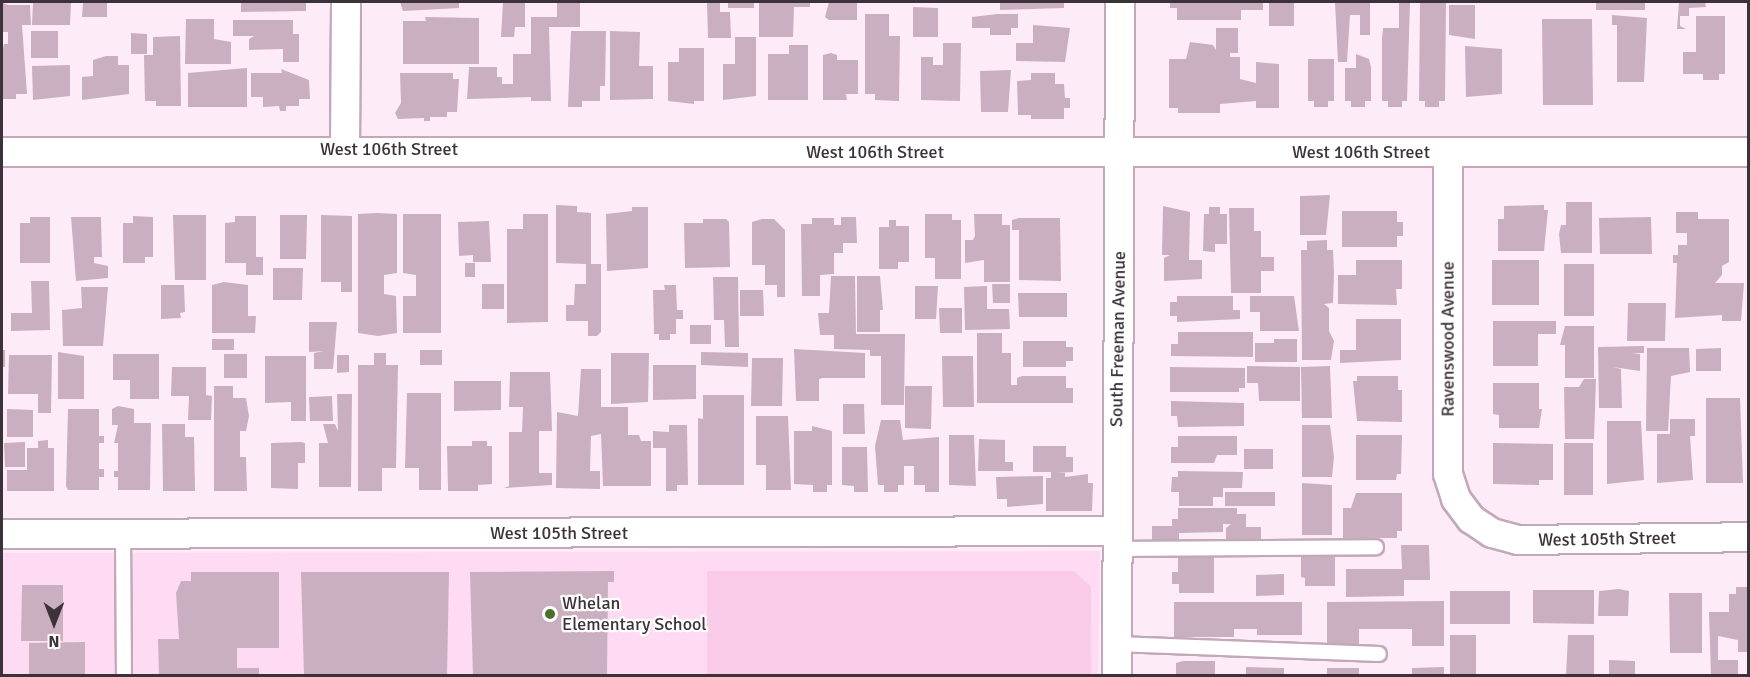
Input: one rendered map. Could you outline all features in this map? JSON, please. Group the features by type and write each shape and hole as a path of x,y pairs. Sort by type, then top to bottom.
{"street":[{"path":"345,149 346,2"},
{"name":"South Freeman Avenue","path":"1117,675 1120,2"},
{"name":"West 106th Street","path":"2,152 345,149 1121,153 1749,152"},
{"name":"Ravenswood Avenue","path":"1448,152 1448,474 1456,499 1471,519"},
{"name":"West 105th Street","path":"1471,519 1492,534 1518,540 1749,537"},
{"name":"West 105th Street","path":"2,534 1116,540"}],"lane":[{"path":"123,534 124,675"},
{"path":"1116,540 1376,547"},
{"path":"1117,644 1379,654"}],"shaded area":[{"name":"Whelan Elementary School","path":"1100,551 1098,675 2,675 2,553"},
{"path":"707,571 1074,571 1091,587 1091,675 707,675"}],"building":[{"path":"2,2 7,5 30,5 31,25 22,25 27,94 16,94 16,99 2,99 2,53 4,44 8,44 8,32 2,32"},
{"path":"33,2 71,2 70,25 32,25"},
{"path":"83,2 107,2 107,17 82,17"},
{"path":"241,2 306,2 306,11 241,12"},
{"path":"400,2 459,2 459,8 403,11"},
{"path":"503,2 525,2 525,27 515,27 514,37 501,37"},
{"path":"557,2 580,2 580,27 549,27 551,101 531,101 531,97 467,99 469,67 497,67 497,77 502,77 502,84 513,84 513,54 531,54 531,17 557,17"},
{"path":"707,2 720,2 720,12 730,12 731,38 708,38"},
{"path":"728,2 754,2 754,8 728,8"},
{"path":"759,2 810,2 810,7 794,7 793,37 759,37"},
{"path":"829,2 857,2 857,20 829,20 825,17"},
{"path":"1000,2 1064,2 1064,8 1000,10"},
{"path":"1170,2 1263,2 1263,10 1241,10 1241,20 1177,20 1177,8 1170,8"},
{"path":"1269,2 1294,2 1294,26 1269,26"},
{"path":"1335,2 1370,2 1370,35 1360,35 1360,15 1350,15 1347,62 1338,62"},
{"path":"1399,2 1410,2 1407,101 1402,101 1402,107 1388,107 1388,101 1382,101 1383,28 1399,28"},
{"path":"1420,2 1446,2 1445,101 1439,101 1439,107 1425,107 1425,101 1419,101"},
{"path":"1596,2 1645,2 1645,10 1596,10"},
{"path":"1679,2 1705,2 1706,7 1689,8 1689,16 1680,16 1680,26 1686,29 1677,29"},
{"path":"1449,5 1475,5 1475,39 1449,35"},
{"path":"913,7 938,8 938,37 913,37"},
{"path":"865,14 889,14 889,36 900,36 899,101 875,100 875,94 865,94"},
{"path":"1018,14 1018,28 1011,28 1011,35 990,35 990,28 972,28 972,17"},
{"path":"1612,15 1647,18 1644,82 1617,82 1617,25 1612,25"},
{"path":"1696,16 1725,16 1725,74 1719,74 1719,80 1703,80 1703,74 1683,74 1683,52 1696,52"},
{"path":"425,17 479,18 479,64 403,64 403,21 426,21"},
{"path":"186,19 214,19 214,39 231,42 231,64 185,64"},
{"path":"1542,19 1592,19 1593,105 1543,105"},
{"path":"233,20 293,20 293,34 299,34 299,62 283,62 283,49 249,50 249,39 254,36 233,36"},
{"path":"1033,25 1070,28 1065,62 1016,61 1016,43 1033,43"},
{"path":"1216,28 1238,28 1238,53 1230,53 1230,57 1240,57 1240,79 1256,83 1256,62 1279,64 1279,108 1256,108 1256,101 1220,104 1220,113 1178,113 1178,108 1169,108 1169,59 1186,59 1190,42 1213,45 1216,50"},
{"path":"31,31 58,31 58,58 31,58"},
{"path":"571,31 606,31 605,86 600,86 600,101 582,101 582,107 568,107"},
{"path":"610,31 640,32 639,66 653,66 653,99 610,100"},
{"path":"131,33 147,34 147,54 131,54"},
{"path":"180,36 181,106 156,106 156,101 145,101 144,55 153,55 153,37"},
{"path":"735,37 756,37 756,96 723,100 723,64 735,64"},
{"path":"943,43 961,43 960,101 921,100 921,57 933,57 933,65 943,65"},
{"path":"789,45 808,45 808,100 768,100 768,54 789,54"},
{"path":"1465,46 1502,49 1502,94 1466,97"},
{"path":"679,48 704,48 704,101 694,101 694,104 668,101 668,62 679,62"},
{"path":"831,53 837,55 837,60 858,60 858,94 846,94 847,100 823,100 823,55"},
{"path":"1356,54 1369,59 1371,67 1371,101 1365,101 1365,107 1351,107 1351,101 1345,101 1345,68 1356,68"},
{"path":"106,56 118,56 118,65 129,65 129,94 82,100 82,77 93,76 93,60"},
{"path":"1308,59 1334,59 1334,101 1328,101 1328,107 1314,107 1314,101 1308,101"},
{"path":"70,65 70,96 33,100 32,66"},
{"path":"247,68 247,107 188,107 188,73"},
{"path":"281,69 309,80 310,99 299,99 299,106 286,106 286,111 280,111 279,106 263,107 263,97 251,97 251,73 282,73"},
{"path":"1011,70 1008,112 981,112 980,71"},
{"path":"400,73 453,73 453,79 459,79 457,112 447,112 447,117 430,117 430,121 424,121 424,118 398,119 395,113 401,103"},
{"path":"1031,73 1055,73 1055,84 1064,84 1065,98 1070,98 1070,108 1064,108 1064,119 1031,119 1031,115 1018,115 1017,81 1031,80"},
{"path":"1330,195 1326,235 1300,235 1300,196"},
{"path":"1566,202 1592,202 1592,253 1561,253 1559,234 1561,225 1566,225"},
{"path":"556,205 577,206 577,212 591,213 591,264 601,264 601,332 597,336 588,336 588,321 566,321 566,305 574,305 575,284 586,284 586,264 556,263"},
{"path":"1544,205 1544,210 1548,210 1544,251 1498,251 1498,219 1504,219 1504,206"},
{"path":"1163,206 1190,212 1189,260 1202,260 1202,279 1164,281 1164,258 1170,255 1162,255"},
{"path":"632,207 648,207 648,268 607,271 606,214 632,211"},
{"path":"1209,207 1220,207 1220,214 1227,214 1227,244 1215,244 1215,252 1203,251 1204,214 1209,214"},
{"path":"1229,208 1254,208 1254,231 1261,231 1261,257 1274,257 1274,271 1261,271 1261,293 1231,293"},
{"path":"1342,211 1397,211 1397,222 1403,222 1403,236 1397,236 1397,247 1342,247"},
{"path":"1676,212 1698,212 1698,219 1729,219 1729,262 1722,266 1722,275 1715,283 1744,283 1741,321 1722,321 1722,315 1675,318 1677,263 1673,263 1673,255 1678,255 1678,245 1687,245 1687,233 1676,233"},
{"path":"358,214 397,214 397,273 384,275 384,294 396,296 397,333 378,336 358,333"},
{"path":"403,214 441,214 441,333 403,333 403,296 416,296 416,275 403,273"},
{"path":"523,214 548,214 548,322 507,323 507,229 523,229"},
{"path":"925,214 952,214 952,220 961,220 961,279 935,279 935,258 925,258"},
{"path":"974,214 1002,214 1002,225 1010,225 1010,282 984,282 984,260 965,263 965,240 973,240 975,236"},
{"path":"173,215 206,215 206,280 175,280"},
{"path":"280,215 307,215 306,259 280,259"},
{"path":"321,215 352,216 352,292 341,292 341,282 321,282"},
{"path":"133,216 153,217 153,257 145,257 145,263 123,263 123,223 133,223"},
{"path":"235,216 256,216 256,257 263,257 263,275 246,275 246,263 225,263 225,223 235,222"},
{"path":"30,217 50,217 50,263 20,263 20,223 30,223"},
{"path":"71,217 101,217 102,257 94,257 94,263 108,266 108,278 76,281"},
{"path":"841,217 856,217 857,243 843,243 843,253 834,253 834,274 820,275 820,296 802,296 801,224 812,224 812,218 834,218 834,225 841,225"},
{"path":"1651,217 1652,254 1600,254 1599,218"},
{"path":"1060,218 1061,281 1019,280 1019,230 1012,230 1012,220"},
{"path":"703,219 726,219 729,222 730,267 685,268 684,223 703,223"},
{"path":"774,219 785,230 785,297 777,297 777,285 765,285 765,265 752,265 752,222"},
{"path":"889,220 896,220 896,226 909,226 909,262 898,262 898,269 879,269 879,227 889,227"},
{"path":"489,221 491,262 473,262 473,255 459,256 458,222"},
{"path":"1327,240 1327,250 1333,250 1334,274 1333,303 1324,304 1329,308 1329,331 1334,341 1331,360 1302,360 1301,250 1307,250 1307,241"},
{"path":"1356,260 1402,260 1402,289 1396,289 1397,305 1338,304 1338,275 1356,275"},
{"path":"1492,260 1539,260 1539,305 1492,305"},
{"path":"465,263 475,263 475,277 465,277"},
{"path":"1564,264 1594,264 1594,316 1564,316"},
{"path":"273,268 303,268 302,300 273,300"},
{"path":"831,276 855,276 856,334 905,334 904,405 881,405 881,356 870,356 870,350 834,349 834,335 820,335 818,313 829,313"},
{"path":"857,276 880,276 883,310 880,310 880,332 857,332"},
{"path":"713,277 738,277 739,347 725,347 724,320 714,320"},
{"path":"31,281 49,281 50,330 11,331 11,313 32,313"},
{"path":"224,282 248,285 248,316 256,316 255,333 212,333 212,285"},
{"path":"482,284 504,284 504,309 482,309"},
{"path":"992,284 1010,284 1010,303 993,303"},
{"path":"161,285 184,285 185,312 180,313 181,318 161,319"},
{"path":"664,285 676,285 677,310 683,310 683,319 676,319 676,334 670,334 670,340 659,340 659,334 654,334 653,290 665,290"},
{"path":"915,286 938,286 936,319 915,319"},
{"path":"987,286 987,309 1009,309 1010,329 965,330 964,287"},
{"path":"81,287 108,287 103,346 63,346 62,310 82,308"},
{"path":"740,290 763,290 764,316 740,316"},
{"path":"1018,293 1067,293 1067,317 1019,317"},
{"path":"1177,296 1233,296 1233,310 1240,310 1240,319 1177,322 1177,316 1170,316 1170,302 1177,302"},
{"path":"1250,296 1294,296 1299,331 1260,331 1260,312 1250,312"},
{"path":"1628,303 1666,303 1665,341 1627,341"},
{"path":"939,308 962,308 962,333 940,333"},
{"path":"1356,319 1401,319 1401,360 1340,363 1340,350 1356,350"},
{"path":"1493,321 1556,321 1556,334 1538,334 1538,366 1493,366"},
{"path":"309,322 337,322 333,369 314,369 314,353 324,351 309,352"},
{"path":"690,325 711,325 711,344 690,344"},
{"path":"1565,326 1594,326 1594,378 1565,378 1565,345 1560,345"},
{"path":"1178,332 1253,332 1253,357 1171,356 1171,344 1178,344"},
{"path":"977,333 1002,333 1002,353 1011,353 1011,385 1017,385 1017,378 1022,376 1066,376 1066,388 1073,388 1073,403 977,403"},
{"path":"212,339 234,339 234,350 212,350"},
{"path":"1274,339 1297,339 1297,362 1255,362 1255,343 1274,343"},
{"path":"1023,341 1066,341 1066,347 1073,347 1073,361 1066,361 1066,367 1023,367"},
{"path":"1644,346 1644,353 1632,353 1640,354 1640,371 1613,367 1621,369 1622,408 1599,408 1598,347"},
{"path":"1647,348 1689,348 1690,372 1671,376 1668,431 1646,431"},
{"path":"1721,348 1721,371 1696,371 1696,349"},
{"path":"794,349 865,353 865,378 819,379 819,401 796,401"},
{"path":"2,350 5,350 5,367 2,367"},
{"path":"420,350 442,350 442,365 420,365"},
{"path":"58,352 84,356 84,399 58,399"},
{"path":"701,352 748,353 748,367 701,365"},
{"path":"374,353 386,353 386,365 398,365 396,468 382,468 382,491 358,491 358,365 374,365"},
{"path":"611,353 649,353 648,402 611,404"},
{"path":"113,354 159,354 159,399 130,399 130,380 113,380"},
{"path":"224,354 247,354 247,378 224,378"},
{"path":"9,355 52,355 51,413 38,413 38,394 8,394"},
{"path":"337,355 349,355 349,372 337,373"},
{"path":"265,356 306,356 306,421 291,421 291,402 265,403"},
{"path":"942,356 973,356 974,407 943,407"},
{"path":"752,358 783,358 782,406 751,406"},
{"path":"653,365 696,365 696,399 653,400"},
{"path":"1247,366 1300,367 1300,401 1259,401 1258,383 1247,383"},
{"path":"1330,366 1332,418 1302,418 1301,367"},
{"path":"172,367 206,367 206,395 212,396 211,420 188,420 189,396 171,396"},
{"path":"1170,367 1245,368 1245,388 1239,388 1239,392 1170,392"},
{"path":"581,369 601,369 601,407 628,407 628,435 639,435 641,441 651,441 651,486 603,486 601,434 591,436 590,471 600,471 600,489 556,488 557,412 578,416"},
{"path":"510,372 550,372 552,431 539,431 539,473 552,473 552,485 504,488 509,486 509,432 522,432 523,407 509,407"},
{"path":"1357,376 1398,376 1398,390 1402,390 1402,422 1357,421 1353,381 1357,381"},
{"path":"1584,379 1596,379 1594,439 1565,439 1564,387 1579,387"},
{"path":"454,381 501,381 501,410 454,411"},
{"path":"1493,383 1539,383 1539,409 1542,409 1539,428 1499,428 1499,415 1493,414"},
{"path":"214,386 233,386 233,398 246,398 249,416 246,431 240,431 240,457 246,457 247,491 214,491"},
{"path":"905,386 932,386 931,429 905,428"},
{"path":"407,393 441,393 441,490 419,490 419,468 405,468"},
{"path":"337,394 352,394 351,487 319,487 319,443 328,443 323,424 335,424 338,431"},
{"path":"703,395 744,395 744,485 698,485 698,418 703,419"},
{"path":"332,396 333,421 310,421 309,397"},
{"path":"1706,398 1740,398 1743,483 1706,483"},
{"path":"1171,401 1244,403 1244,426 1178,427 1177,416 1171,416"},
{"path":"843,404 864,404 865,434 843,434"},
{"path":"118,406 134,409 134,423 151,423 150,490 118,490 118,477 114,477 114,471 118,471 118,443 114,443 118,425 112,425 112,409"},
{"path":"7,409 33,410 33,437 7,437"},
{"path":"68,409 99,409 99,436 104,436 104,443 99,443 99,469 104,469 104,477 99,477 99,490 68,490 66,486"},
{"path":"756,416 788,416 791,490 766,490 766,465 756,465"},
{"path":"1670,419 1695,419 1695,436 1690,436 1693,480 1657,483 1657,434 1670,434"},
{"path":"881,420 900,420 903,440 939,437 939,492 925,492 925,485 914,485 914,466 904,466 904,485 898,485 898,492 884,492 884,485 878,485 875,446"},
{"path":"1607,421 1641,421 1644,480 1607,484"},
{"path":"162,424 185,424 185,437 194,437 195,491 163,491"},
{"path":"669,425 687,425 688,485 677,485 677,491 666,491 666,448 653,448 653,431 669,432"},
{"path":"1302,425 1330,425 1334,457 1332,477 1302,477"},
{"path":"812,426 832,431 832,485 827,485 827,492 813,492 813,485 794,484 794,431 812,431"},
{"path":"949,435 974,435 976,486 949,485"},
{"path":"1356,435 1402,435 1401,474 1397,474 1396,480 1356,480"},
{"path":"1178,436 1237,436 1237,455 1217,455 1214,463 1171,463 1171,447 1178,447"},
{"path":"979,439 1005,440 1005,462 1013,462 1013,471 978,471"},
{"path":"48,440 48,448 54,448 54,491 7,491 7,470 27,470 27,448 38,448 38,441"},
{"path":"472,441 487,441 487,446 492,446 492,484 478,485 478,491 448,491 447,446 472,446"},
{"path":"25,442 25,467 5,467 4,443"},
{"path":"271,443 305,443 305,463 298,463 298,489 271,488"},
{"path":"1493,443 1553,444 1553,480 1539,480 1539,485 1493,484"},
{"path":"1564,443 1593,443 1593,495 1564,495"},
{"path":"1033,446 1066,446 1066,457 1073,457 1073,472 1057,473 1065,473 1065,477 1088,474 1088,483 1093,483 1092,511 1046,511 1046,478 1051,478 1051,472 1033,472"},
{"path":"842,447 867,447 868,492 854,492 854,486 842,485"},
{"path":"1244,449 1273,449 1273,469 1244,469"},
{"path":"1178,471 1243,472 1242,488 1223,488 1223,497 1213,497 1213,506 1179,506 1179,492 1171,492 1172,477 1178,477"},
{"path":"1043,476 1043,504 1007,507 1007,499 997,499 996,477"},
{"path":"1302,483 1332,485 1332,535 1302,535"},
{"path":"1225,492 1275,492 1275,506 1225,506"},
{"path":"1356,493 1402,493 1402,531 1397,531 1397,538 1343,538 1343,508 1351,508"},
{"path":"1178,508 1237,508 1237,514 1246,514 1246,527 1261,527 1261,540 1226,540 1226,528 1231,524 1223,524 1223,532 1179,533 1179,541 1152,541 1152,526 1172,526 1172,519 1178,519"},
{"path":"1401,545 1429,545 1430,580 1404,580 1404,596 1346,597 1346,569 1402,569"},
{"path":"1191,553 1214,556 1214,593 1179,593 1179,584 1172,584 1172,572 1178,572 1178,556"},
{"path":"1335,555 1335,586 1305,586 1305,578 1301,577 1301,556"},
{"path":"614,571 614,582 608,582 607,676 473,676 470,572"},
{"path":"191,572 279,572 279,648 237,648 237,668 259,668 259,676 159,676 158,639 179,639 176,593 181,581 191,581"},
{"path":"301,572 449,572 447,676 304,676"},
{"path":"1284,574 1284,595 1256,596 1256,575"},
{"path":"22,585 63,585 63,641 21,641"},
{"path":"1736,587 1748,587 1748,652 1738,652 1738,640 1718,636 1718,660 1738,660 1738,676 1711,676 1709,612 1729,612 1729,594 1736,594"},
{"path":"1619,589 1629,591 1628,616 1598,616 1599,591"},
{"path":"1533,590 1594,590 1594,624 1533,623"},
{"path":"1450,591 1510,591 1510,624 1450,624"},
{"path":"1669,593 1702,593 1702,653 1670,653"},
{"path":"1444,601 1444,646 1412,646 1412,629 1359,629 1359,646 1327,646 1327,602"},
{"path":"1174,602 1302,602 1302,635 1257,635 1257,629 1234,629 1234,637 1174,637"},
{"path":"1450,635 1476,635 1476,676 1450,676"},
{"path":"1568,635 1594,635 1594,676 1566,676"},
{"path":"85,642 85,676 29,676 29,643"},
{"path":"1609,660 1635,661 1635,676 1609,676"},
{"path":"1215,661 1215,676 1176,676 1176,663"},
{"path":"1246,667 1284,668 1284,676 1246,676"},
{"path":"1444,667 1444,676 1412,676 1412,668"},
{"path":"1327,668 1359,668 1359,676 1327,676"}],"place":[{"name":"Whelan Elementary School","path":"550,614"}]}
